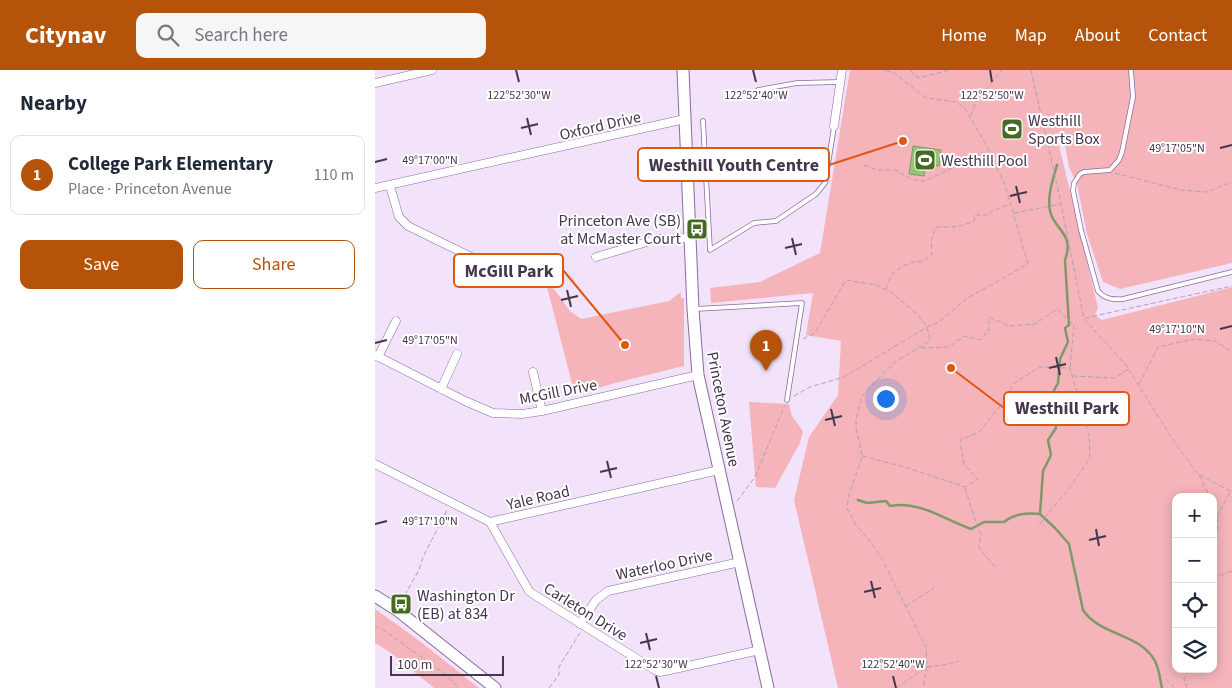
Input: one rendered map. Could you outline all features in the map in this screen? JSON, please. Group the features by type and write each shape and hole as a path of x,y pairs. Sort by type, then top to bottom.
{"street":[{"path":"375,83 432,70"},
{"name":"Princeton Avenue","path":"683,70 693,309 698,375 769,688"},
{"path":"834,126 842,70"},
{"name":"Oxford Drive","path":"375,188 685,119"},
{"path":"390,186 399,217 408,226 500,271"},
{"path":"596,257 657,239 690,238"},
{"path":"377,356 396,321"},
{"path":"441,389 457,354"},
{"name":"McGill Drive","path":"377,356 441,389 493,412 522,414 698,375"},
{"path":"533,372 542,411"},
{"name":"Yale Road","path":"375,464 490,522 719,470"},
{"name":"Carleton Drive","path":"490,522 529,590 651,668 660,672 761,650"},
{"name":"Waterloo Drive","path":"580,624 596,600 608,591 740,562"},
{"path":"375,596 397,610 495,688"}],"lane":[{"path":"1131,70 1133,96 1131,112 1119,160 1110,170 1084,172 1074,182 1073,191 1095,284 1102,296 1109,299 1123,299 1232,272"},
{"path":"758,90 797,83 840,82"},
{"path":"703,121 710,250 754,223 776,221 816,194 825,183 834,126"},
{"path":"693,309 802,303 787,400"}],"path":[{"path":"728,511 733,508 755,477 787,400 810,387 844,377 927,327 939,322 966,299 1028,264 1005,184 964,107 956,102 926,98 893,72 881,70"},
{"path":"911,70 919,78 949,70"},
{"path":"971,117 976,102 1002,70"},
{"path":"1031,70 1084,318 1129,369 1173,440 1199,474 1208,493"},
{"path":"864,165 877,170 895,170 913,180 925,181 982,153 991,155"},
{"path":"1110,170 1116,174 1181,190 1207,192 1232,182"},
{"path":"885,289 891,275 903,266 923,261 932,254 931,242 935,228 941,226 950,228 963,225 974,220 975,215 988,215 992,211 1011,204"},
{"path":"1013,214 1061,204"},
{"path":"796,342 815,334 846,280 876,285 891,292 918,315 927,327 931,341 895,362 862,397 856,419 862,455 849,494 847,508 849,514 881,557 926,647 927,667 923,688"},
{"path":"1084,318 1232,286"},
{"path":"921,348 949,346 964,336 980,340 989,330 989,317 1009,326 1035,324 1057,309 1075,325 1070,368 1089,436 1090,458 1071,486 1037,527"},
{"path":"1139,385 1158,347 1194,339 1215,341 1232,352"},
{"path":"965,487 978,479 964,464 960,440 979,432 1004,401 1014,383 1040,367 1070,368"},
{"path":"1073,376 1113,378 1129,369"},
{"path":"862,455 965,487"},
{"path":"1199,474 1231,492 1217,519 1217,532"},
{"path":"965,487 976,524 981,534 979,548 996,568"},
{"path":"397,610 419,570 423,557 447,510"},
{"path":"1217,577 1232,571"},
{"path":"906,606 934,588"},
{"path":"375,626 382,628 445,674 459,688"},
{"path":"549,688 559,675 559,666 578,637"},
{"path":"896,688 927,667 959,661"},
{"path":"1185,673 1183,679 1187,688"},
{"path":"1166,679 1174,688"}],"shaded area":[{"path":"850,70 1232,70 1232,263 1120,289 1103,282 1087,234 1077,184 1069,167 1065,145 1056,133 1098,308 1095,315 1102,320 1232,287 1232,688 838,688 794,500 809,437 838,395 841,341 806,335 813,293 711,303 710,288 760,282 820,253"},
{"path":"913,146 941,150 939,166 926,164 924,176 909,174"},
{"path":"547,287 554,289 570,311 581,319 669,301 681,292 681,298 684,298 684,366 575,395"},
{"path":"749,402 789,404 792,416 803,431 800,443 775,488 756,487"},
{"path":"375,609 417,639 479,688 434,688 391,653 375,643"}],"waterway":[{"path":"1040,514 1043,471 1051,455 1048,440 1056,428 1052,394 1058,383 1060,359 1068,342 1065,328 1069,325 1065,260 1067,244 1063,232 1052,217 1049,205 1057,165"},
{"path":"858,500 867,503 886,501 890,506 901,505 922,508 971,529 984,522 1004,522 1021,514 1040,514 1069,544 1083,610 1090,619 1099,625 1130,639 1148,652 1155,661 1162,688"}],"place":[{"name":"Westhill Sports Box","path":"1012,129"},
{"name":"Westhill Youth Centre","path":"903,141"},
{"name":"Westhill Pool","path":"925,160"},
{"name":"Princeton Ave (SB) at McMaster Court","path":"697,229"},
{"name":"McGill Park","path":"625,345"},
{"name":"Westhill Park","path":"951,368"},
{"name":"College Park Elementary","path":"766,371"},
{"name":"Washington Dr (EB) at 834","path":"401,604"}]}
